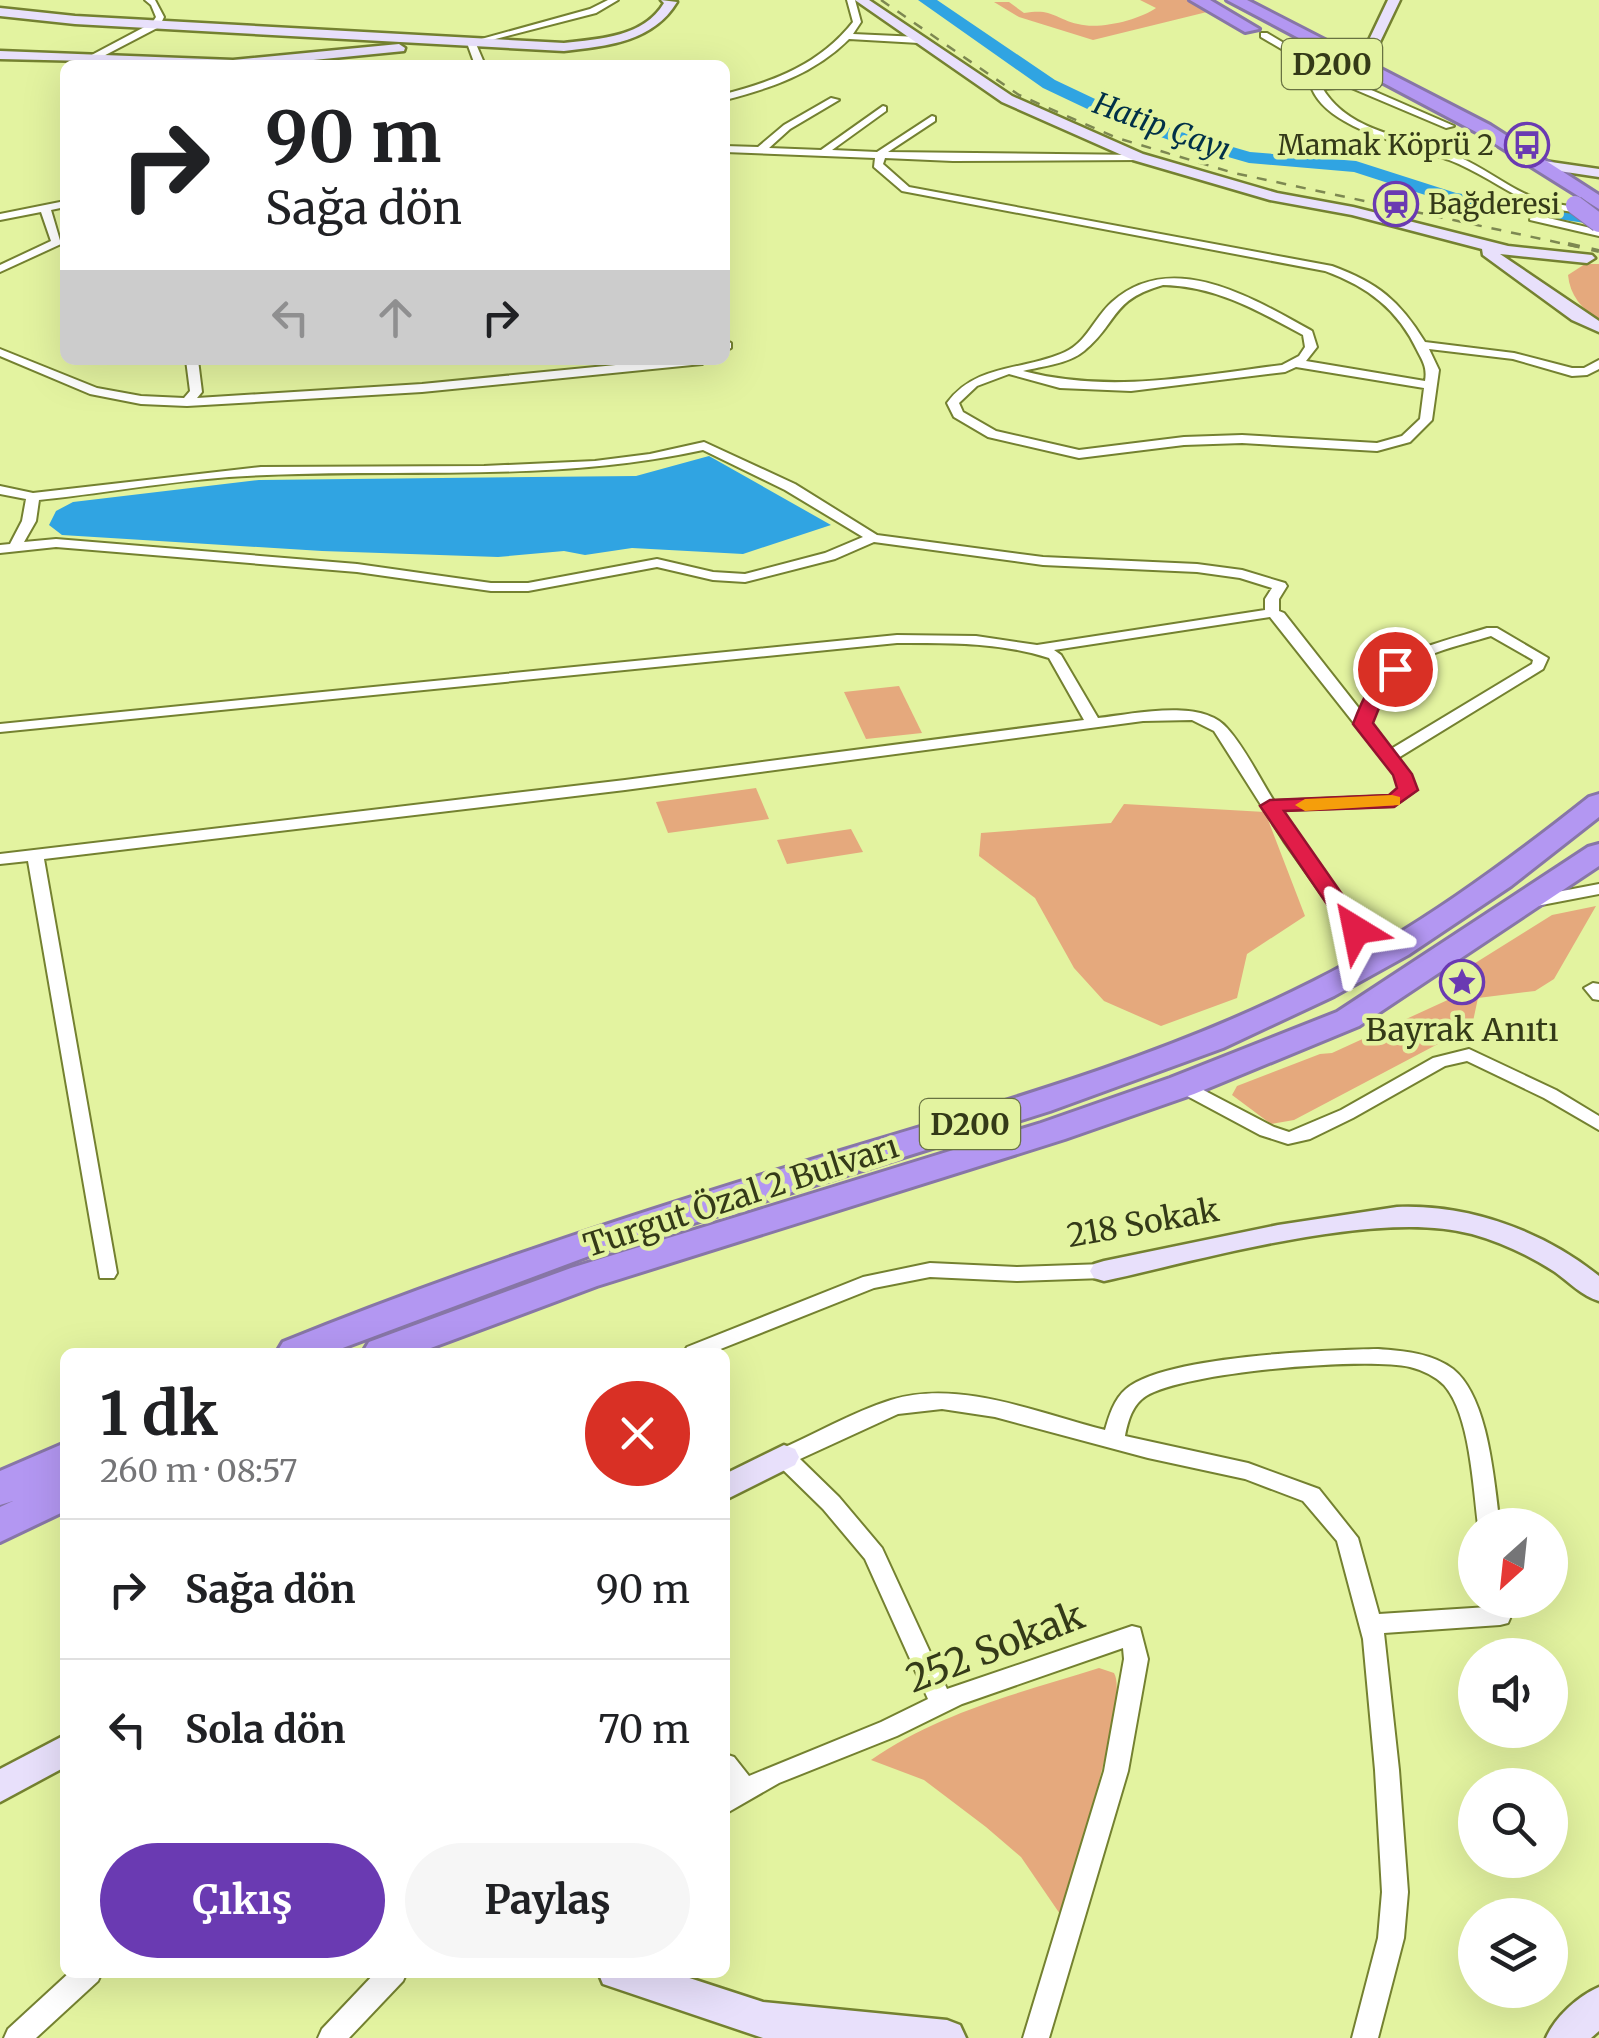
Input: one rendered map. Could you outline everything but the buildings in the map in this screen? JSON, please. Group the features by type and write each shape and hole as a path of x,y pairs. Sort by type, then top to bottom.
{"highway":[{"path":"1198,0 1264,36"},
{"name":"D200","path":"1215,0 1449,126 1546,183 1599,223"},
{"name":"D200","path":"1234,0 1484,129 1544,165 1598,205"},
{"path":"1249,0 1360,62"},
{"name":"Turgut Özal 2 Bulvarı","path":"306,1348 464,1286 632,1229 1156,1064 1306,998 1378,960 1488,891 1599,803"},
{"name":"Turgut Özal 2 Bulvarı","path":"393,1348 584,1276 1052,1131 1182,1086 1348,1019 1524,903 1594,872"},
{"path":"0,1490 60,1460"},
{"path":"0,1526 60,1495"}],"street":[{"path":"0,55 89,60 156,25 160,17 156,4 149,0"},
{"path":"471,43 555,22 614,0"},
{"path":"4,15 564,47 613,39 661,21 671,2 667,0"},
{"path":"730,99 812,74 851,38 857,22 851,0"},
{"path":"861,0 1007,99 1138,157 1275,197 1354,210 1550,257 1595,259"},
{"path":"1360,62 1394,0"},
{"path":"1264,36 1316,66 1315,87 1320,99 1360,125 1472,166 1536,208 1598,205 1593,190 1599,176 1544,165"},
{"path":"851,38 920,40"},
{"path":"284,60 380,51 427,39"},
{"path":"471,43 478,60"},
{"path":"1315,87 1350,84 1449,126"},
{"path":"762,150 787,127 834,100"},
{"path":"825,150 882,109"},
{"path":"932,119 881,154 878,165 906,189 1328,268 1362,280 1398,306 1433,370 1426,420 1418,431 1377,447 1214,440 1078,454 1016,442 973,426 958,414 953,403 960,390 1082,352 1104,318 1133,290 1178,282 1232,293 1308,333 1311,347 1294,363"},
{"path":"730,149 953,158 1138,157"},
{"path":"0,217 60,205"},
{"path":"44,207 60,242"},
{"path":"1536,208 1534,218 1599,233"},
{"path":"1478,238 1535,244 1595,259"},
{"path":"1478,238 1578,317 1599,328"},
{"path":"0,268 60,244"},
{"path":"1535,244 1550,257 1558,288 1569,307"},
{"path":"1558,288 1563,270 1570,262 1595,259"},
{"path":"1421,346 1514,356 1572,372 1599,364"},
{"path":"0,352 94,390 142,400 187,402 422,388 652,365"},
{"path":"1011,371 1060,384 1131,387 1216,379 1294,363 1432,386"},
{"path":"187,402 196,392 193,365"},
{"path":"0,490 32,497 261,471 598,464 664,456 704,446 790,487 873,538 1043,561 1242,574 1280,586 1272,599 1272,613"},
{"path":"16,544 29,521 32,497"},
{"path":"0,548 56,543 357,568 491,587 528,587 657,563 714,576 745,578 830,556 873,538"},
{"path":"1037,649 1272,613 1279,616 1402,774 1408,790 1394,801 1270,806"},
{"path":"1363,724 1374,698 1395,669 1468,638 1492,631 1541,658 1538,666 1389,757"},
{"path":"0,728 897,639 961,639 1037,649 1054,656 1094,724"},
{"path":"0,860 1094,724 1194,715 1220,728 1378,960"},
{"path":"35,855 108,1272"},
{"path":"1182,1086 1288,1138 1347,1114 1438,1062 1470,1055 1550,1094 1599,1124"},
{"name":"218 Sokak","path":"705,1348 870,1282 930,1270 1017,1274 1104,1271 1292,1231 1389,1217 1433,1217 1474,1224 1534,1247 1599,1291"},
{"path":"1113,1440 1123,1406 1135,1392 1153,1382 1293,1362 1399,1358 1422,1362 1453,1380 1462,1395 1487,1508"},
{"path":"730,1485 895,1406 916,1401 970,1403 1248,1471 1311,1495 1347,1538 1370,1624 1385,1752 1395,1892 1391,1938 1366,2038"},
{"path":"784,1457 874,1554 942,1704"},
{"path":"1370,1624 1468,1618"},
{"name":"252 Sokak","path":"735,1797 770,1776 942,1704 1132,1635 1136,1659 1116,1771 1036,2038"},
{"path":"0,1787 60,1753"},
{"path":"17,2038 82,1978"},
{"path":"331,2038 388,1978"},
{"path":"631,1978 757,2029 947,2038"},
{"path":"1566,2038 1599,2005"}],"shaded area":[{"path":"1140,0 1187,0 1207,12 1093,40 1019,17 994,2 1009,2 1024,13 1047,13 1097,26 1129,20 1156,8"},
{"path":"1585,264 1599,264 1599,319 1577,301 1569,282 1568,275"},
{"path":"899,686 922,733 866,739 844,692"},
{"path":"756,788 769,819 668,833 656,802"},
{"path":"1124,804 1265,812 1305,916 1247,954 1237,998 1161,1026 1104,1001 1074,968 1035,898 979,856 981,833 1111,823"},
{"path":"851,829 863,852 787,864 777,840"},
{"path":"1596,906 1554,979 1535,991 1478,998 1472,1026 1294,1120 1271,1124 1232,1095 1237,1086 1332,1053 1452,998 1448,980 1552,915"},
{"path":"1099,1668 1114,1673 1114,1716 1060,1914 1021,1857 986,1827 924,1780 871,1760 953,1716"}],"water":[{"path":"709,456 831,525 743,554 632,548 585,555 564,551 498,557 62,535 49,525 56,511 73,502 259,480 636,476"}],"waterway":[{"name":"Hatip Çayı","path":"926,0 1049,84 1106,111 1175,136 1249,157 1356,167 1453,198 1599,219"}],"railway":[{"path":"881,0 1019,95 1117,138 1234,173 1579,247"},
{"path":"1568,244 1599,251"}],"slow traffic":[{"path":"1305,805 1392,801"}],"place":[{"name":"Mamak Köprü 2","path":"1527,145"},
{"name":"Bağderesi","path":"1396,204"},
{"name":"Bayrak Anıtı","path":"1462,982"}],"route":[{"path":"1356,930 1270,806 1394,801 1408,790 1402,774 1363,724 1374,698 1395,669"}]}
